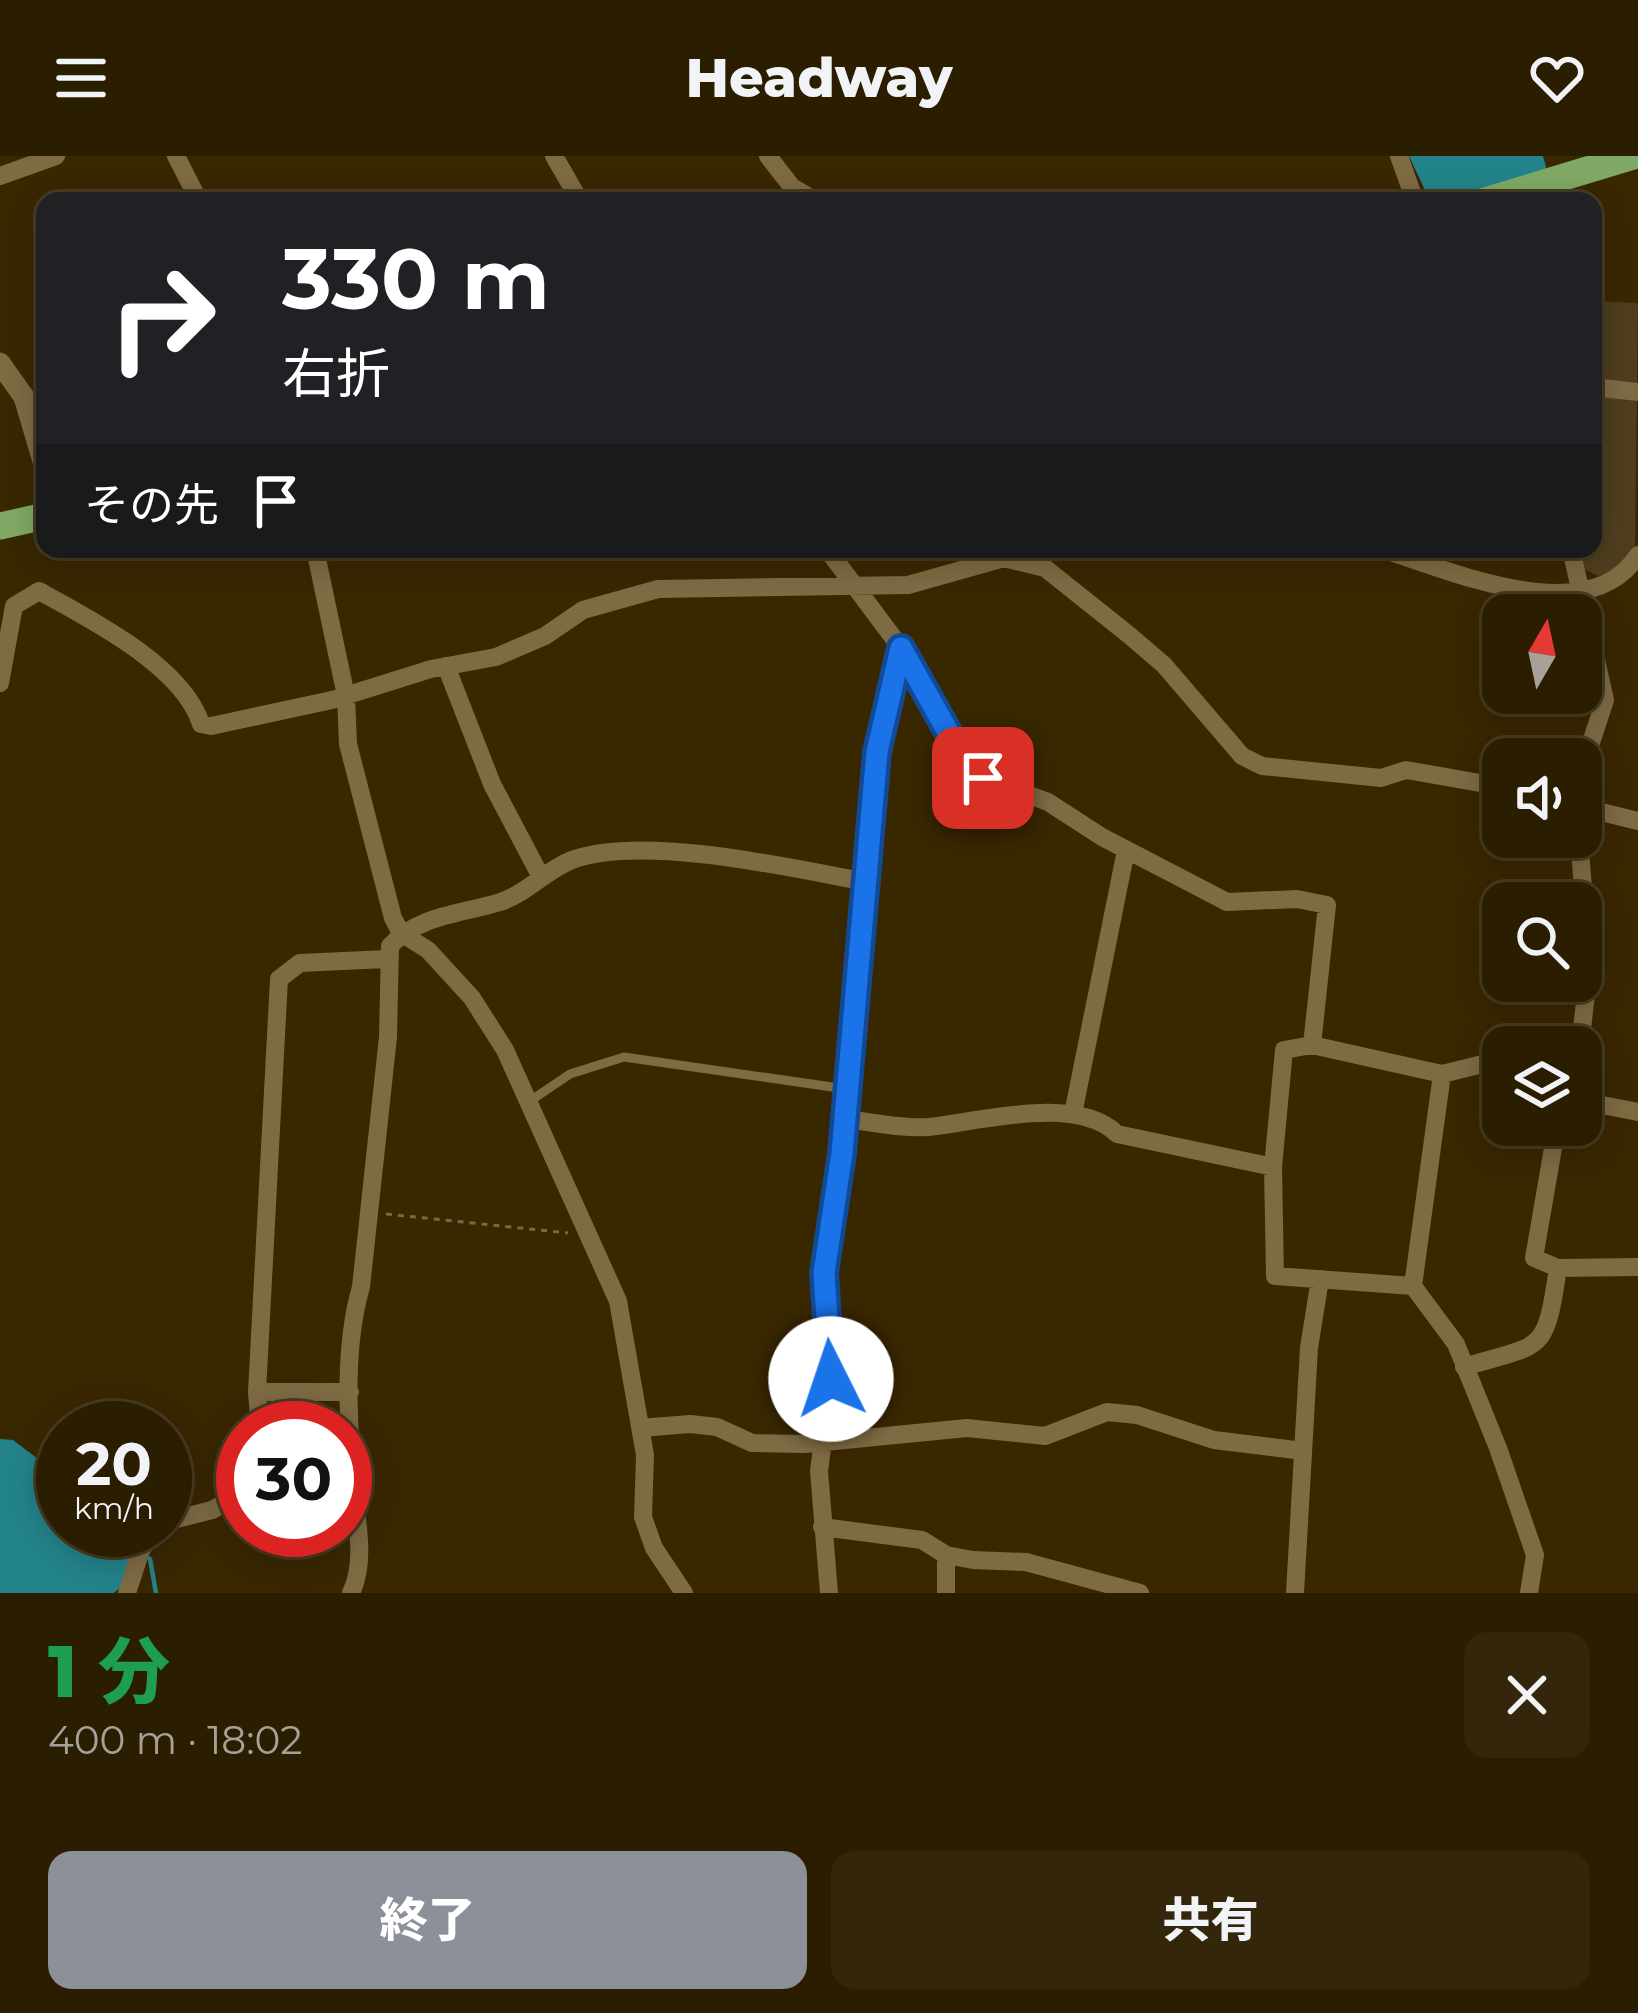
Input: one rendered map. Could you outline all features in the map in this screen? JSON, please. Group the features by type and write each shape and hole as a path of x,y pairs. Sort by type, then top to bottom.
{"main road":[{"path":"1515,192 1633,156"},
{"path":"0,526 36,518"}],"street":[{"path":"0,176 56,156"},
{"path":"176,156 194,192"},
{"path":"554,156 575,192"},
{"path":"768,156 801,192"},
{"path":"1399,156 1412,192"},
{"path":"0,363 24,397 36,438"},
{"path":"1602,388 1638,392"},
{"path":"1412,558 1510,588 1558,595 1583,591 1630,568 1638,555"},
{"path":"317,558 346,696 348,744 401,933 428,950 472,998 530,1101 618,1301 640,1428 643,1517 654,1548 684,1593"},
{"path":"833,558 901,648 952,739 983,778 1048,802 1126,850 1227,902 1297,899 1328,905 1312,1045"},
{"path":"0,683 14,605 39,591 130,644 196,707 201,724 346,696 446,666 496,657 545,636 583,610 658,589 908,585 1004,558 1034,563 1164,665 1242,756 1262,766 1382,778 1406,770 1482,783"},
{"path":"1573,558 1604,700 1592,738"},
{"path":"829,1593 822,1527 822,1442 831,1379 824,1273 845,1119 877,752 901,648"},
{"path":"446,666 492,784 541,877"},
{"path":"1602,812 1638,821"},
{"path":"1073,1114 1126,850"},
{"path":"351,1593 359,1558 350,1392 352,1316 361,1287 388,1037 386,958 401,933 508,900 573,859 688,854 866,882"},
{"path":"1581,858 1588,966 1582,1026"},
{"path":"258,1401 279,980 300,962 386,958"},
{"path":"1413,1286 1275,1276 1273,1167 1283,1050 1312,1045 1442,1074 1482,1064"},
{"path":"1442,1074 1413,1286 1447,1330 1464,1367 1535,1555 1529,1593"},
{"path":"1602,1105 1638,1112"},
{"path":"845,1119 922,1127 966,1118 1073,1114 1102,1121 1117,1134 1273,1167"},
{"path":"1553,1146 1534,1258 1558,1268 1638,1267"},
{"path":"1464,1367 1537,1346 1549,1328 1558,1268"},
{"path":"1295,1593 1320,1279"},
{"path":"257,1392 350,1392"},
{"path":"640,1428 717,1427 752,1443 822,1442 967,1428 1045,1436 1106,1412 1137,1415 1214,1440 1303,1451"},
{"path":"822,1527 922,1540 946,1555 1026,1562 1140,1593"},
{"path":"946,1555 946,1593"},
{"path":"127,1593 139,1557"}],"lane":[{"path":"530,1101 598,1061 624,1057 846,1089"}],"path":[{"path":"366,1212 587,1232"}],"shaded area":[{"path":"1602,301 1638,303 1635,546 1623,565 1599,576 1581,568 1581,558 1602,558"}],"water":[{"path":"1409,156 1543,156 1547,171 1480,192 1426,192"},
{"path":"0,1439 13,1440 36,1457 36,1557 131,1557 127,1581 114,1593 0,1593"}],"waterway":[{"path":"147,1557 156,1593"}],"route":[{"path":"831,1379 824,1273 842,1153 877,752 901,648 952,739 983,778"}]}
